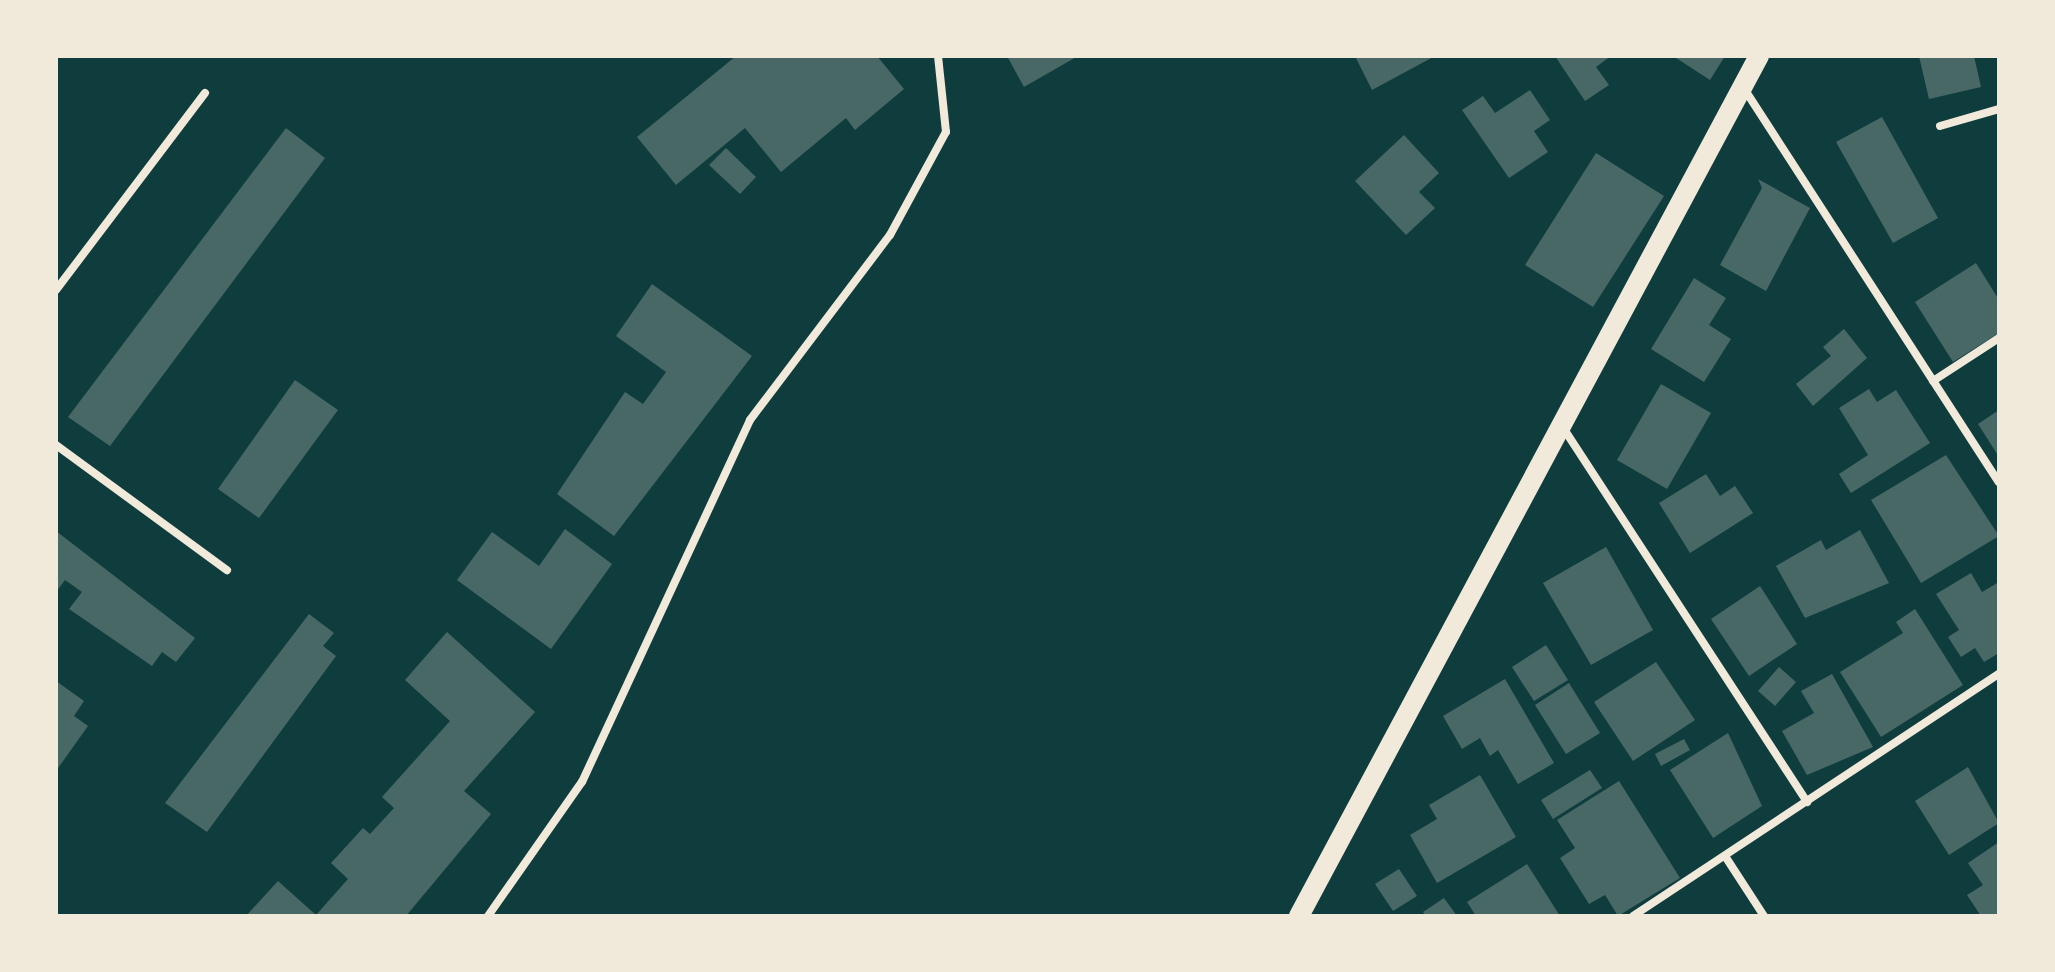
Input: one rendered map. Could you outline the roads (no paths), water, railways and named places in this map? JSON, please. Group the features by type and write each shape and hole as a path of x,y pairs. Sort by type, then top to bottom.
{"main road":[{"path":"1299,916 1559,422 1759,56"}],"street":[{"path":"488,916 582,782 750,420 890,235 946,132 938,56"},
{"path":"1742,86 1999,482"},
{"path":"56,290 205,93"},
{"path":"1940,126 1999,109"},
{"path":"1933,381 1999,338"},
{"path":"1559,422 1807,802"},
{"path":"56,445 227,570"},
{"path":"1633,916 1999,674"},
{"path":"1725,856 1764,916"}]}
